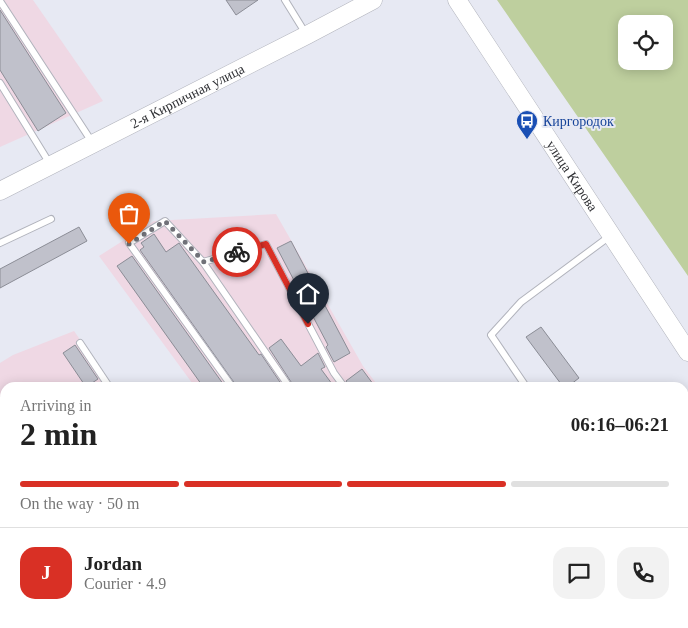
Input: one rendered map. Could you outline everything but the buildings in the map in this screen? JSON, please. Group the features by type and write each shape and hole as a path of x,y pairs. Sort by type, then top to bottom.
{"street":[{"name":"2-я Кирпичная улица","path":"0,191 373,0"},
{"name":"улица Кирова","path":"457,0 688,352"}],"lane":[{"path":"285,0 307,35"},
{"path":"0,1 93,144"},
{"path":"0,84 50,165"},
{"path":"0,243 51,219"},
{"path":"229,382 129,244 165,221 204,262 286,382"},
{"path":"523,382 491,334 521,302 612,235"},
{"path":"204,262 266,244 341,382"},
{"path":"80,343 106,382"}],"shaded area":[{"path":"0,0 33,0 103,101 0,147"},
{"path":"276,214 363,366 375,382 191,382 99,256 154,221"},
{"path":"74,331 110,382 0,382 0,363 13,355"}],"green space":[{"path":"497,0 688,0 688,276"}],"way so far":[{"path":"129,244 165,221 204,262 237,252"}],"place":[{"name":"Киргородок","path":"527,140"}],"route":[{"path":"237,252 266,244 308,324"}]}
